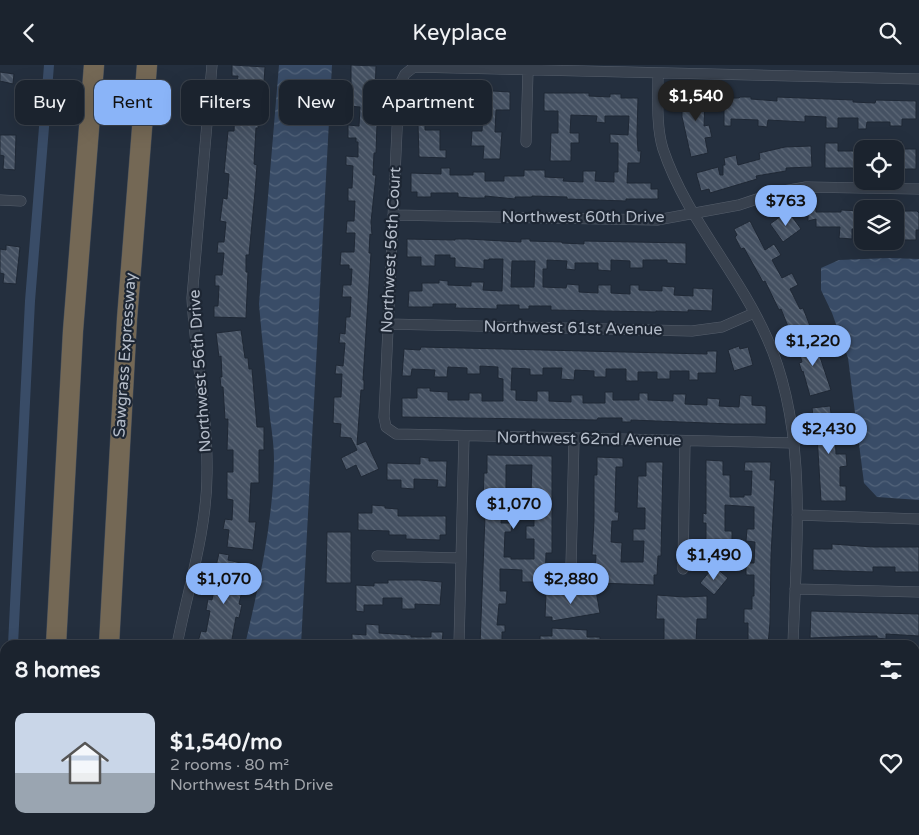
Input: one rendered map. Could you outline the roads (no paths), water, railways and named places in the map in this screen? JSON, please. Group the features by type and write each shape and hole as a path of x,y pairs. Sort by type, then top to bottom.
{"highway":[{"path":"56,640 73,331 94,65"},
{"name":"Sawgrass Expressway","path":"109,640 127,319 148,65"}],"street":[{"name":"Northwest 56th Drive","path":"178,640 205,512 208,474 206,435 192,298 212,65"},
{"name":"Northwest 56th Court","path":"386,427 384,417 399,86 404,74 414,67 528,70"},
{"path":"526,142 528,70 919,79"},
{"path":"658,73 657,105 663,148 679,186 694,214 738,283 768,339 785,390 794,443 797,515 793,640"},
{"name":"Northwest 60th Drive","path":"392,215 657,220 739,205 778,192 806,187 919,189"},
{"path":"0,200 21,201"},
{"name":"Northwest 61st Avenue","path":"388,324 692,331 722,327 754,313"},
{"name":"Northwest 62nd Avenue","path":"386,427 396,434 464,437 794,443"},
{"path":"459,640 464,437"},
{"path":"571,567 574,439"},
{"path":"683,569 685,441"},
{"path":"797,515 919,519"},
{"path":"377,556 461,558"},
{"path":"795,589 919,592"}],"water":[{"path":"279,65 332,65 331,80 279,80 279,125 329,125 301,640 246,640 264,553 271,507 274,460 259,304"},
{"path":"919,259 919,500 877,497 864,483 848,358 832,313 821,290 821,268 839,260"}],"waterway":[{"path":"13,640 30,301 49,65"}]}
